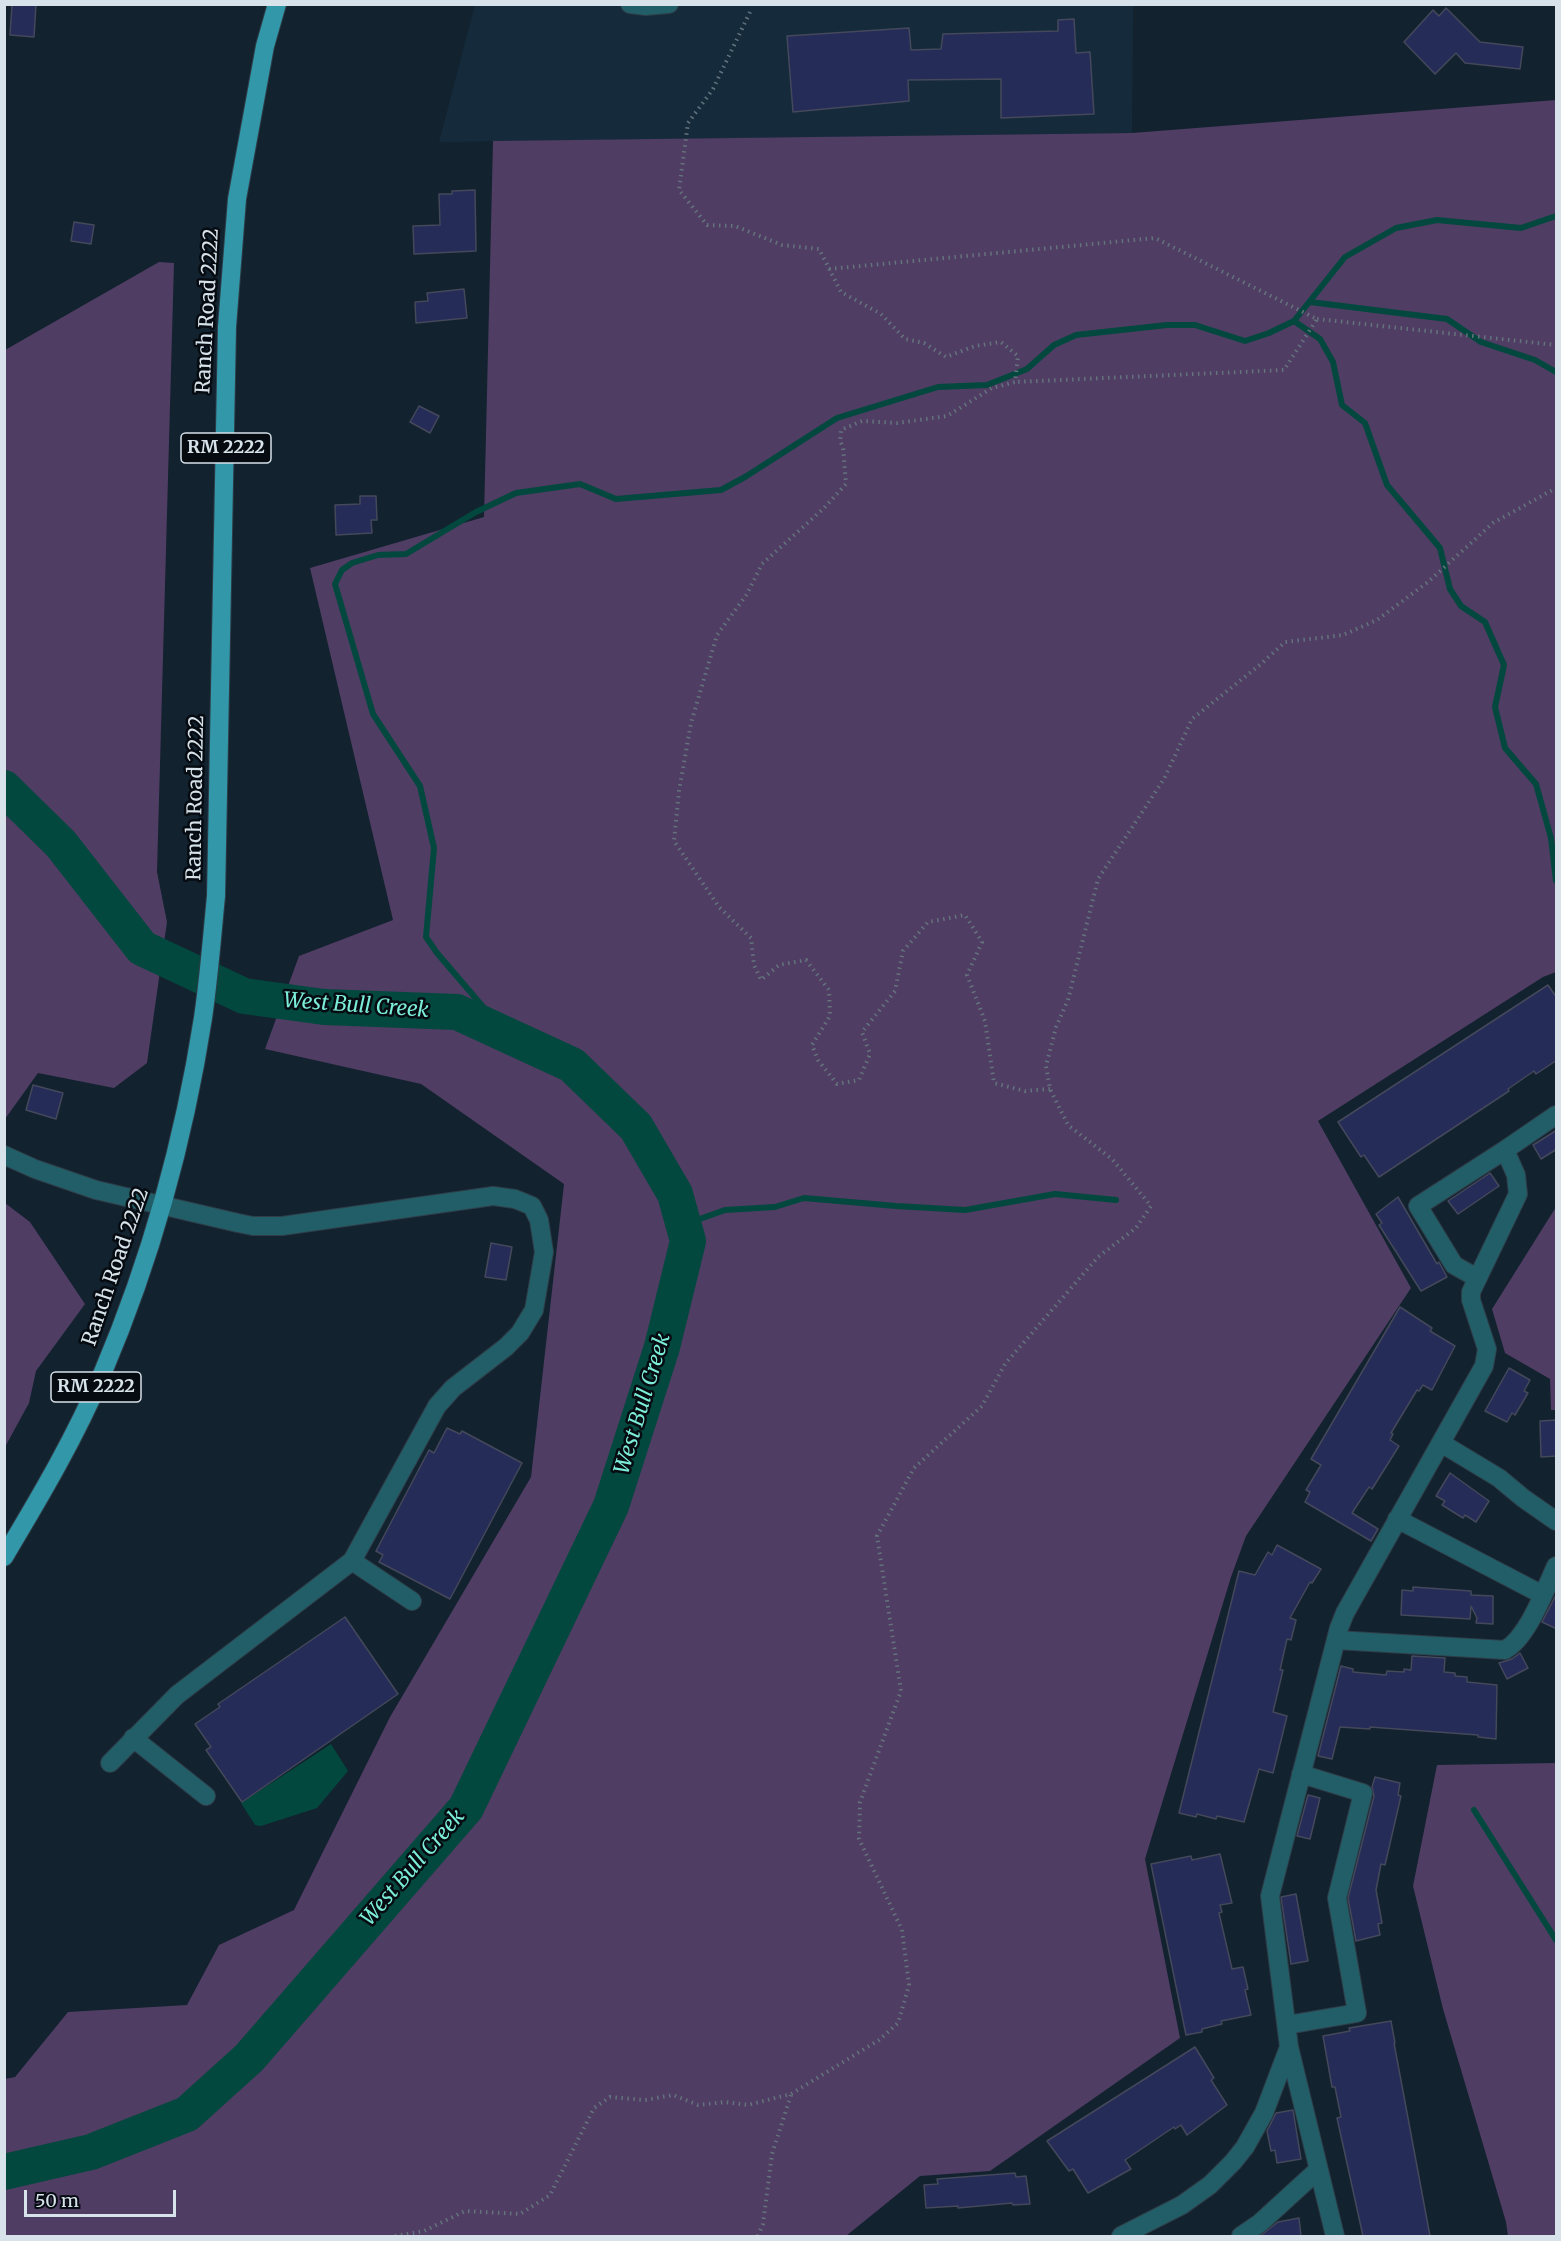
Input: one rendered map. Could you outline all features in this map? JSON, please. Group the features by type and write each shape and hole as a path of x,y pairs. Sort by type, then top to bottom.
{"main road":[{"name":"Ranch Road 2222","path":"4,1557 50,1477 102,1374 136,1287 176,1157 204,1015 216,896 227,327 237,199 265,46 277,4"}],"street":[{"path":"630,4 646,6 669,4"},
{"path":"1476,1278 1454,1265 1418,1206 1557,1115"},
{"path":"1335,2236 1289,2047 1270,1896 1336,1640 1346,1613 1487,1358 1484,1338 1471,1300 1471,1292 1518,1194 1516,1175 1505,1150"},
{"path":"4,1155 96,1190 254,1226 282,1226 493,1197 515,1199 532,1206 539,1220 544,1252 534,1310 520,1333 506,1347 453,1388 437,1406 352,1561 177,1695 110,1762"},
{"path":"1441,1443 1499,1478 1557,1521"},
{"path":"1397,1519 1543,1595"},
{"path":"352,1561 412,1601"},
{"path":"1336,1640 1505,1650 1512,1647 1521,1636 1557,1566"},
{"path":"133,1738 206,1796"},
{"path":"1287,2025 1357,2013 1337,1898 1363,1793 1301,1774"},
{"path":"1121,2236 1182,2205 1210,2185 1233,2162 1245,2147 1264,2114 1289,2047"},
{"path":"1241,2236 1260,2223 1318,2170"}],"path":[{"path":"750,12 713,88 688,123 679,190 707,225 735,226 782,245 819,249 841,292 881,314 904,339 924,343 946,357 975,346 1001,342 1018,356 1015,382"},
{"path":"829,269 1155,238 1317,319 1557,345"},
{"path":"1050,1089 1025,1091 994,1083 985,1021 967,975 982,942 965,915 928,922 903,951 895,991 862,1032 870,1054 859,1080 837,1084 818,1060 812,1045 830,1016 829,990 806,960 779,965 761,980 753,965 751,938 719,907 674,841 679,791 691,723 717,635 747,594 762,564 824,509 846,484 843,447 840,441 841,430 862,421 897,423 947,416 992,388 1015,382 1284,370 1317,319"},
{"path":"395,2236 424,2231 465,2211 520,2214 550,2195 594,2108 610,2097 645,2100 673,2095 698,2105 725,2102 748,2105 791,2094 879,2040 898,2023 909,1985 902,1930 859,1839 860,1802 901,1691 877,1536 914,1468 982,1406 1005,1364 1098,1257 1136,1228 1151,1206 1112,1159 1068,1125 1050,1089 1046,1066 1056,1027 1068,1000 1098,879 1164,779 1192,719 1285,642 1343,634 1377,620 1428,582 1493,523 1557,488"},
{"path":"758,2236 763,2224 772,2154 791,2094"}],"shaded area":[{"path":"475,5 1133,5 1132,133 439,142"},
{"path":"1556,100 1556,972 1543,977 1318,1121 1411,1288 1246,1536 1231,1577 1145,1859 1180,2038 990,2171 920,2176 846,2236 5,2236 5,2079 15,2077 68,2012 187,2005 219,1945 294,1910 390,1717 531,1477 564,1184 421,1084 265,1049 299,956 393,920 310,568 484,517 493,141 1132,133"},
{"path":"159,262 174,263 157,872 167,922 147,1063 114,1088 38,1073 5,1119 5,350"},
{"path":"5,1203 30,1222 85,1304 36,1371 29,1403 5,1447"},
{"path":"1556,1207 1556,1410 1551,1410 1550,1379 1505,1353 1492,1309"},
{"path":"331,1744 348,1771 317,1808 261,1826 255,1825 241,1803"},
{"path":"1556,1763 1556,2236 1508,2236 1506,2222 1443,2009 1413,1886 1437,1765"}],"building":[{"path":"12,4 36,4 34,37 10,35"},
{"path":"1446,8 1480,42 1523,47 1520,69 1465,63 1456,53 1435,74 1404,42 1433,10 1439,16"},
{"path":"1074,19 1076,53 1090,52 1094,114 1001,118 1001,79 908,80 909,101 793,112 787,36 909,28 911,50 941,49 943,34 1058,31 1058,20"},
{"path":"475,190 476,251 414,254 413,226 440,225 439,194"},
{"path":"74,222 94,225 91,244 71,241"},
{"path":"464,289 467,318 416,323 415,302 428,301 427,293"},
{"path":"419,406 439,416 430,433 410,422"},
{"path":"360,496 376,496 377,520 371,520 372,533 336,535 335,505 360,504"},
{"path":"1548,985 1557,998 1557,1060 1536,1074 1534,1071 1508,1089 1509,1091 1379,1177 1364,1155 1361,1157 1338,1122"},
{"path":"33,1085 63,1093 56,1119 26,1110"},
{"path":"1557,1130 1557,1149 1541,1159 1533,1145"},
{"path":"1490,1173 1499,1186 1458,1214 1448,1201"},
{"path":"1398,1197 1447,1277 1421,1291 1379,1225 1382,1223 1376,1214"},
{"path":"491,1243 512,1247 506,1280 485,1277"},
{"path":"1400,1307 1432,1328 1430,1331 1455,1346 1432,1390 1423,1385 1419,1391 1417,1390 1391,1433 1393,1434 1390,1440 1399,1446 1372,1489 1369,1487 1352,1513 1378,1529 1371,1541 1305,1502 1310,1492 1306,1490 1321,1465 1311,1459"},
{"path":"1509,1368 1530,1380 1524,1391 1528,1393 1515,1415 1512,1413 1507,1422 1485,1411"},
{"path":"1557,1420 1557,1456 1541,1457 1540,1421"},
{"path":"447,1428 460,1434 462,1431 522,1463 450,1599 379,1562 383,1555 376,1551 429,1450 434,1453"},
{"path":"1450,1473 1489,1501 1476,1522 1465,1515 1463,1518 1442,1505 1445,1501 1436,1496"},
{"path":"1277,1545 1321,1569 1312,1583 1310,1582 1290,1618 1296,1620 1291,1640 1287,1639 1280,1670 1283,1670 1273,1712 1287,1716 1273,1773 1259,1769 1244,1822 1217,1816 1216,1819 1197,1814 1196,1817 1179,1813 1239,1571 1255,1575 1268,1552 1272,1555"},
{"path":"1413,1587 1471,1591 1471,1595 1493,1596 1493,1624 1476,1623 1477,1618 1471,1606 1470,1619 1401,1615 1402,1590 1413,1591"},
{"path":"1557,1593 1557,1629 1542,1622"},
{"path":"345,1617 398,1694 242,1802 206,1750 211,1747 195,1724 220,1707 218,1704"},
{"path":"1520,1653 1528,1668 1507,1679 1499,1663 1512,1659"},
{"path":"1412,1656 1445,1658 1444,1672 1467,1677 1467,1682 1497,1685 1496,1739 1478,1737 1478,1735 1340,1727 1332,1759 1318,1756 1341,1666 1353,1669 1353,1672 1386,1675 1387,1671 1411,1670"},
{"path":"1375,1777 1400,1783 1398,1795 1401,1796 1385,1865 1381,1864 1376,1890 1382,1923 1378,1924 1380,1935 1356,1941 1348,1898 1374,1796 1372,1787"},
{"path":"1308,1795 1320,1798 1310,1839 1297,1836"},
{"path":"1220,1854 1232,1903 1220,1905 1222,1912 1219,1913 1232,1969 1243,1967 1248,1989 1245,1990 1251,2015 1221,2021 1222,2024 1202,2029 1202,2032 1186,2035 1151,1864 1191,1856 1192,1860"},
{"path":"1296,1894 1308,1961 1291,1964 1281,1897"},
{"path":"1391,2021 1430,2236 1363,2236 1337,2118 1341,2117 1335,2087 1332,2087 1323,2036 1350,2031 1349,2028"},
{"path":"1195,2047 1214,2078 1211,2080 1227,2105 1187,2135 1181,2125 1175,2129 1174,2127 1125,2160 1131,2169 1088,2193 1073,2169 1069,2171 1047,2141"},
{"path":"1293,2110 1301,2159 1277,2163 1275,2150 1271,2151 1267,2131 1276,2113"},
{"path":"1015,2173 1016,2177 1026,2176 1030,2204 926,2208 924,2185 938,2184 937,2179"},
{"path":"1299,2218 1301,2236 1260,2236 1278,2222"}],"waterway":[{"path":"508,1036 426,937 434,848 420,786 373,714 335,584 342,570 352,563 378,555 406,554 476,512 516,493 580,484 616,499 721,490 837,418 938,387 987,385 1027,369 1054,345 1076,335 1167,325 1195,325 1245,341 1294,321 1345,257 1396,228 1437,220 1521,228 1556,216"},
{"path":"1310,302 1447,319 1481,342 1535,360 1556,372"},
{"path":"1294,321 1320,339 1333,362 1342,405 1365,423 1387,485 1440,548 1450,589 1461,606 1485,622 1504,665 1495,707 1505,748 1536,784 1551,838 1556,881"},
{"name":"West Bull Creek","path":"4,788 61,844 142,948 244,996 324,1007 457,1012 572,1065 636,1127 675,1194 688,1241 662,1347 611,1506 466,1808 249,2058 187,2114 91,2152 4,2172"},
{"path":"683,1225 725,1210 775,1207 804,1198 965,1210 1055,1194 1116,1200"},
{"path":"1474,1810 1556,1940"}]}
